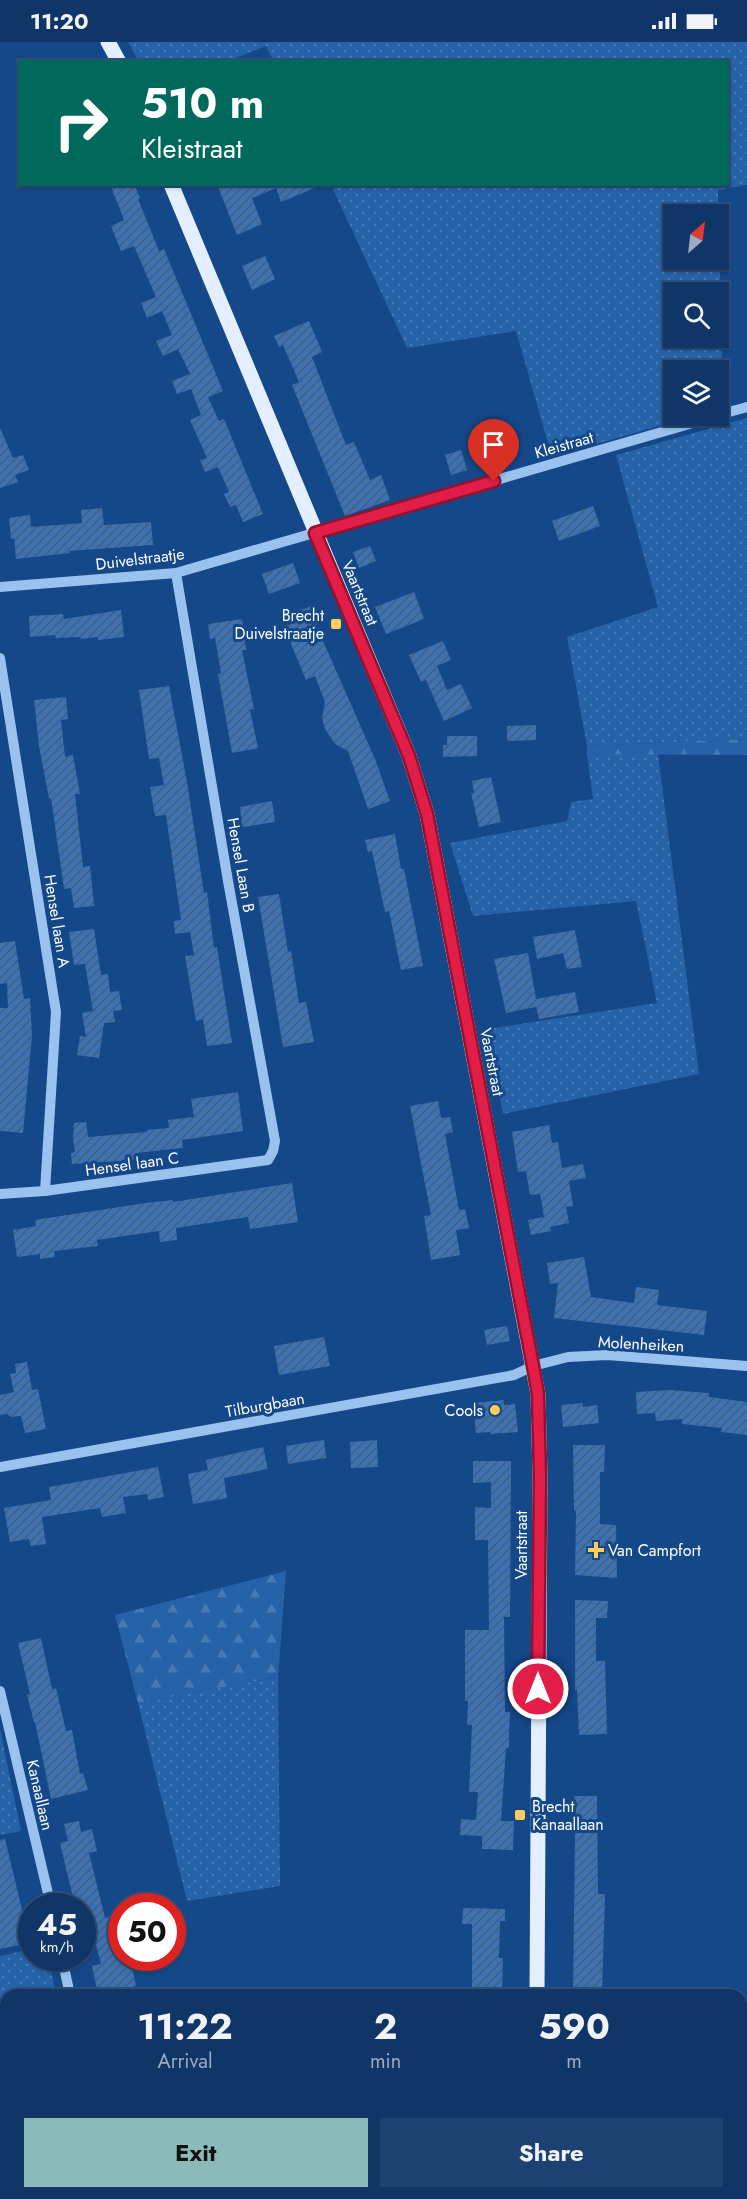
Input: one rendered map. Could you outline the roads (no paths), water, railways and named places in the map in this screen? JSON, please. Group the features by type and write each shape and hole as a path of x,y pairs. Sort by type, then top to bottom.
{"main road":[{"path":"108,42 118,60"},
{"name":"Vaartstraat","path":"172,186 409,756 427,814 538,1394 540,1477 537,1989"}],"street":[{"name":"Kleistraat","path":"729,412 747,407"},
{"name":"Kleistraat","path":"315,533 680,426"},
{"name":"Duivelstraatje","path":"0,587 176,573 315,533"},
{"name":"Hensel Laan B","path":"176,573 228,882 275,1141 268,1160"},
{"name":"Hensel laan A","path":"0,658 56,1012 45,1191"},
{"name":"Hensel laan C","path":"0,1194 45,1191 268,1160"},
{"name":"Molenheiken","path":"533,1366 568,1357 607,1355 747,1366"},
{"name":"Tilburgbaan","path":"0,1467 514,1375 533,1366"},
{"name":"Kanaallaan","path":"0,1691 48,1893"},
{"path":"65,1971 69,1989"}],"place":[{"name":"Brecht Duivelstraatje","path":"336,624"},
{"name":"Cools","path":"495,1410"},
{"name":"Van Campfort","path":"596,1550"},
{"name":"Brecht Kanaallaan","path":"520,1815"}]}
